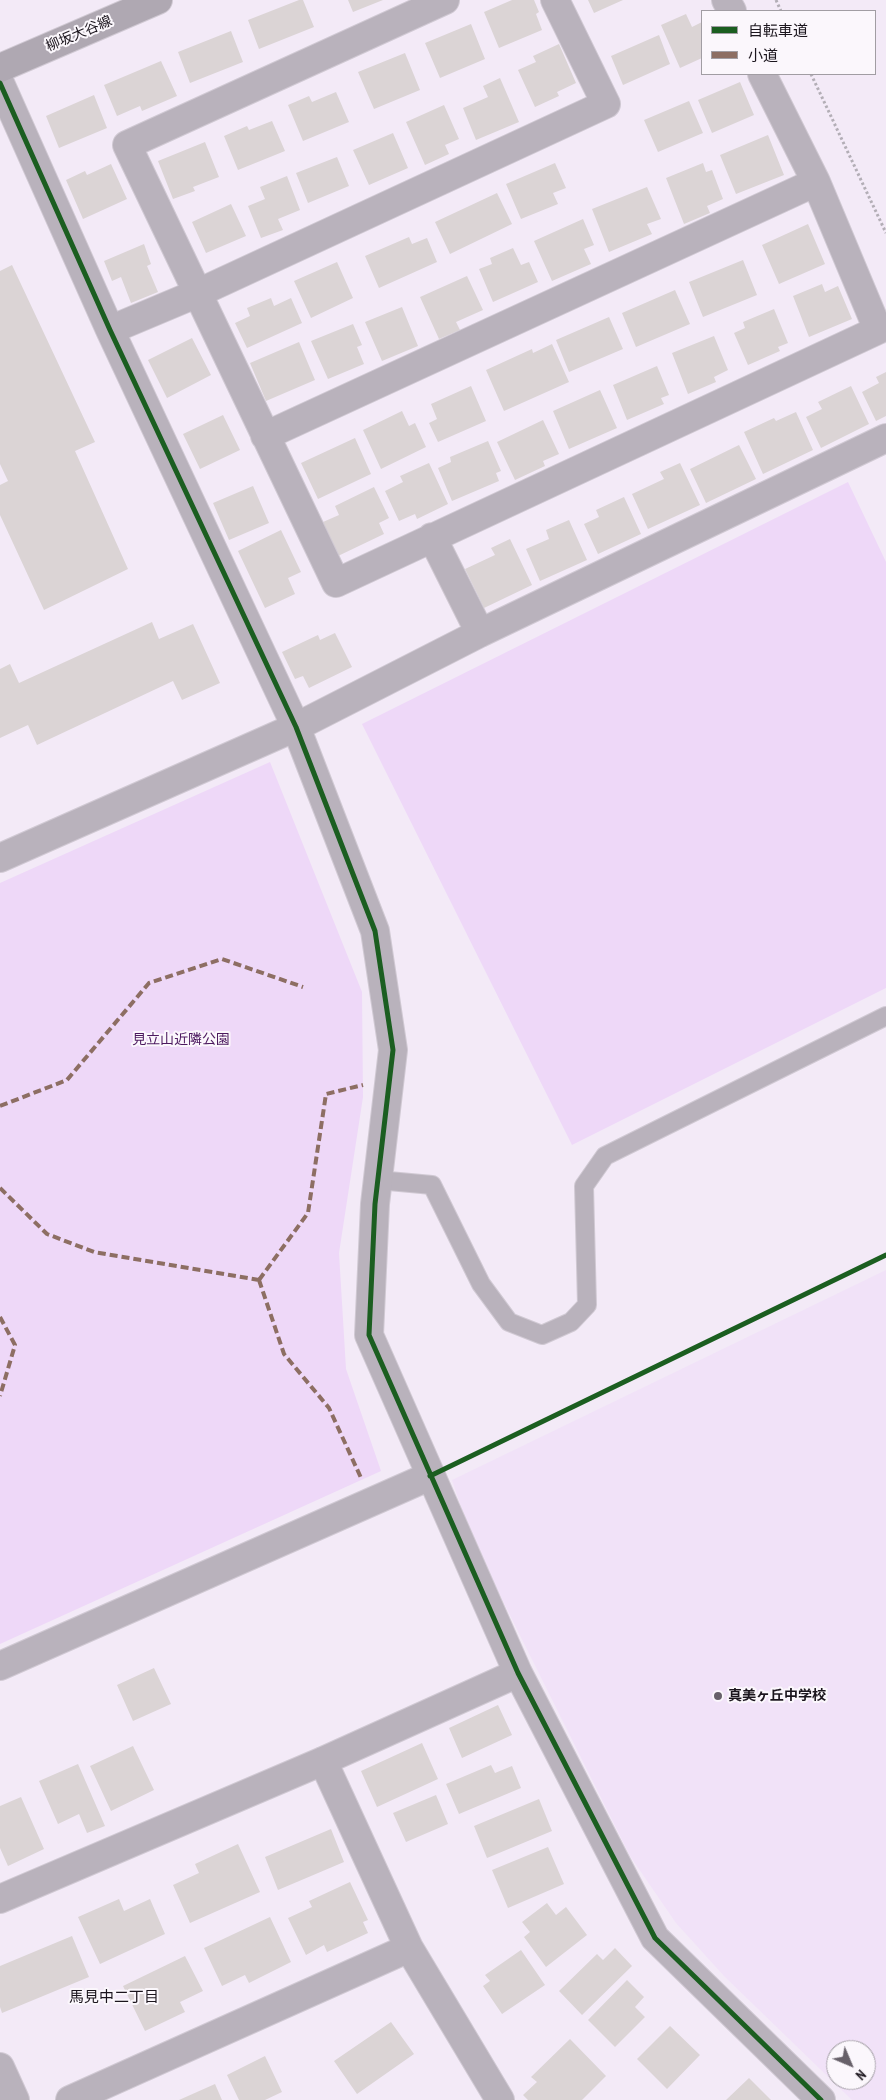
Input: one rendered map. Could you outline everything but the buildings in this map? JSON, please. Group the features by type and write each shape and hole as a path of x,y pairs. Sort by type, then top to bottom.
{"street":[{"name":"柳坂大谷線","path":"0,68 158,0"},
{"path":"445,0 127,145 336,584 432,537 878,330 816,182 762,75"},
{"path":"110,330 198,293 606,104 555,0"},
{"path":"0,83 110,330 296,727 375,931 393,1050 375,1204 369,1335 518,1673 656,1938 822,2100"},
{"path":"266,436 816,182"},
{"path":"0,858 296,727 480,634 886,438"},
{"path":"432,537 480,634"},
{"path":"0,1666 430,1476"},
{"path":"0,1899 322,1761 518,1673"},
{"path":"322,1761 409,1948 500,2100"},
{"path":"70,2100 409,1948"},
{"path":"0,2066 15,2100"}],"lane":[{"path":"378,1180 432,1185 481,1284 509,1322 542,1336 571,1322 587,1305 584,1186 605,1156 886,1016"}],"path":[{"path":"811,75 886,232"}],"shaded area":[{"name":"真美ヶ丘中学校","path":"886,1270 886,2100 852,2100 842,2090 876,2090 876,2040 826,2040 826,2075 724,1976 676,1923 630,1856 471,1537 452,1480"}],"green space":[{"path":"848,482 886,562 886,988 572,1145 362,724"},
{"name":"見立山近隣公園","path":"270,762 362,992 363,1097 339,1253 346,1369 381,1471 0,1644 0,883"}],"marked path":[{"path":"0,1106 67,1080 149,983 222,959 303,987"},
{"path":"259,1280 308,1213 326,1094 363,1085"},
{"path":"0,1188 47,1234 94,1252 259,1280"},
{"path":"259,1280 284,1354 329,1408 362,1480"},
{"path":"0,1317 15,1345 0,1396"}],"cycle path":[{"path":"0,83 110,330 296,727 375,931 393,1050 375,1204 369,1335 518,1673 655,1938 821,2100"},
{"path":"430,1476 886,1255"}],"place":[{"name":"真美ヶ丘中学校","path":"718,1696"}],"district":[{"name":"馬見中二丁目","path":"114,1998"}]}
